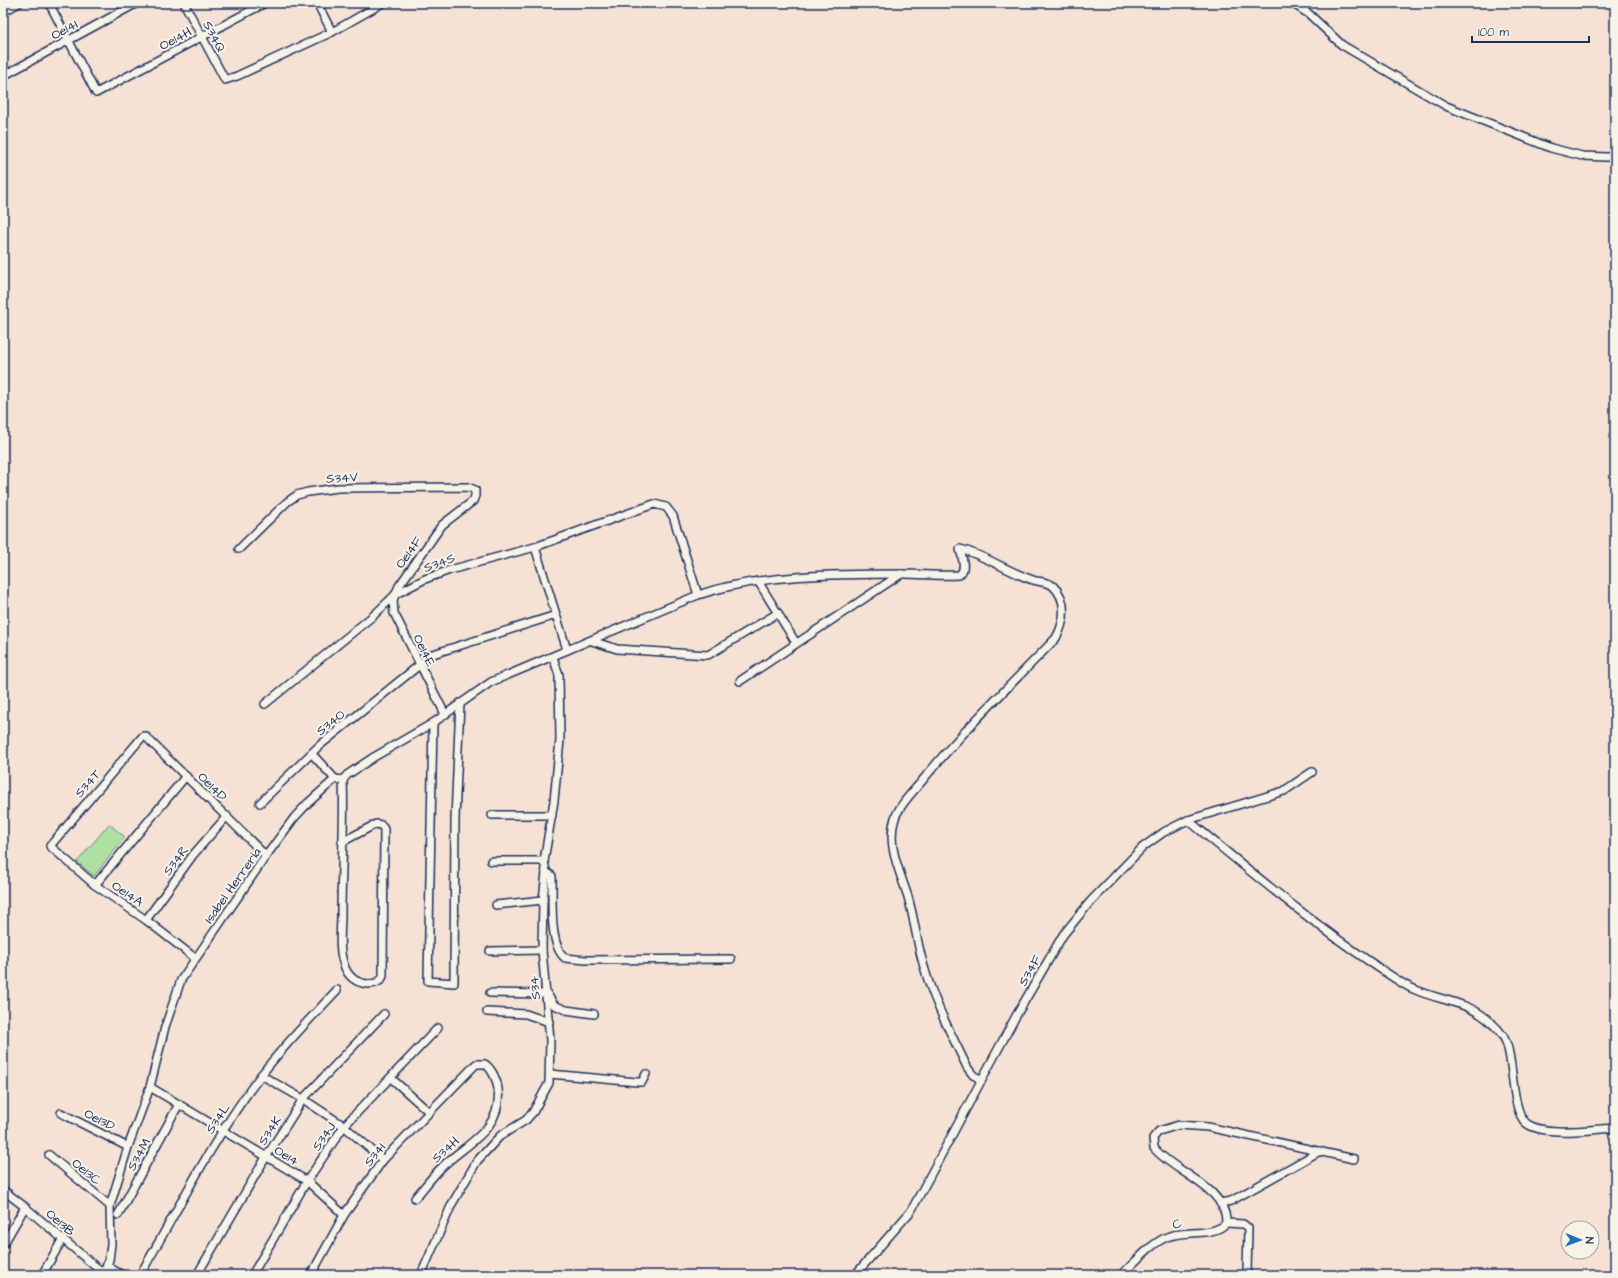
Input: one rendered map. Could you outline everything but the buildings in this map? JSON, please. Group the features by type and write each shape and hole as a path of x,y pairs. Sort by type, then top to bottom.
{"street":[{"path":"3,12 19,3"},
{"path":"49,3 69,40"},
{"name":"Oe14I","path":"3,76 137,3"},
{"name":"S34Q","path":"184,3 225,80 237,76 332,32"},
{"name":"Oe14H","path":"69,40 96,93 264,3"},
{"path":"317,3 332,32 383,3"},
{"path":"1292,3 1309,14 1342,45 1446,106 1551,148 1582,156 1615,156"},
{"name":"Oe14F","path":"396,594 399,586 442,525 473,501 475,490 468,487"},
{"name":"S34V","path":"239,549 287,502 297,495 308,492 338,488 468,487"},
{"name":"S34S","path":"265,704 374,615 396,594 425,579 450,570 535,547 654,504 666,507 673,516 698,595"},
{"path":"535,547 567,650"},
{"path":"342,842 376,824 381,825 384,829 383,976 378,982 372,984 355,980 346,971 342,960 341,944 342,842 343,780 347,775 374,757 433,723 491,682 592,641 698,595 723,587 758,581 830,576 901,574 959,575 964,567 960,549 1032,580 1053,586 1063,604 1063,621 1056,638 1008,685 930,771 901,807 892,828 894,856 908,898 918,945 930,988 940,1014 967,1067 973,1075 982,1080"},
{"path":"740,681 901,574"},
{"path":"758,581 796,643"},
{"name":"Oe14E","path":"396,594 392,605 394,612 419,665 445,714"},
{"path":"592,641 617,649 708,655 778,614"},
{"name":"S34O","path":"260,803 319,746 433,654 556,615"},
{"name":"S34","path":"421,1275 452,1204 470,1172 483,1153 500,1136 526,1120 533,1112 546,1090 550,1074 549,1022 542,950 543,900 546,872 544,861 558,775 560,740 559,675 552,657"},
{"path":"433,723 428,981 454,983 455,819 460,703"},
{"name":"Oe14D","path":"143,736 148,737 266,856"},
{"name":"S34T","path":"50,846 143,736"},
{"path":"312,754 335,779 343,780"},
{"name":"S34F","path":"855,1275 911,1211 1016,1016 1063,935 1090,902 1143,847 1164,832 1188,820 1284,791 1312,772"},
{"path":"95,886 186,776"},
{"name":"Isabel Herrería","path":"104,1271 110,1260 110,1206 128,1147 150,1087 172,1002 181,980 266,856 299,813 335,779"},
{"path":"492,815 552,815"},
{"name":"S34R","path":"146,920 193,855 227,816"},
{"path":"1188,820 1252,872 1357,953 1401,982 1423,994 1460,1003 1486,1018 1500,1031 1506,1043 1518,1110 1526,1122 1542,1129 1554,1130 1615,1128"},
{"name":"Oe14A","path":"50,846 95,886 146,920 195,958"},
{"path":"491,861 544,861"},
{"path":"546,872 552,876 551,906 555,935 559,950 565,958 593,960 731,959"},
{"path":"496,905 543,900"},
{"path":"490,951 542,950"},
{"name":"S34L","path":"140,1275 223,1130 261,1075 285,1045 337,990"},
{"path":"490,993 547,994 554,1005 566,1010 594,1014"},
{"path":"487,1012 526,1014 549,1022"},
{"name":"S34K","path":"197,1275 266,1156 303,1099 384,1014"},
{"name":"S34J","path":"252,1275 307,1181 344,1126 438,1028"},
{"name":"S34I","path":"311,1275 344,1215 383,1160 476,1064 482,1063 488,1066 497,1084 497,1111 493,1120"},
{"path":"550,1074 638,1082 644,1080 646,1074"},
{"path":"261,1075 303,1099 344,1126 383,1160"},
{"path":"391,1078 429,1112"},
{"name":"Oe14","path":"150,1087 307,1181 344,1215"},
{"name":"S34M","path":"118,1215 179,1104"},
{"name":"Oe13D","path":"61,1113 128,1147"},
{"name":"S34H","path":"415,1198 444,1165 484,1131 493,1120"},
{"path":"1247,1275 1248,1228 1243,1224 1226,1223 1226,1213 1212,1191 1177,1168 1156,1151 1152,1141 1156,1134 1167,1128 1179,1125 1208,1127 1354,1158"},
{"path":"1220,1203 1231,1200 1320,1151"},
{"name":"Oe13C","path":"49,1155 110,1206"},
{"name":"Oe13B","path":"3,1190 25,1206 62,1240 104,1271 122,1275"},
{"path":"3,1245 25,1206"},
{"name":"C","path":"1121,1275 1153,1247 1167,1237 1214,1230 1226,1223"},
{"path":"42,1275 62,1240"}],"green space":[{"path":"109,824 125,837 94,876 77,862"}]}
